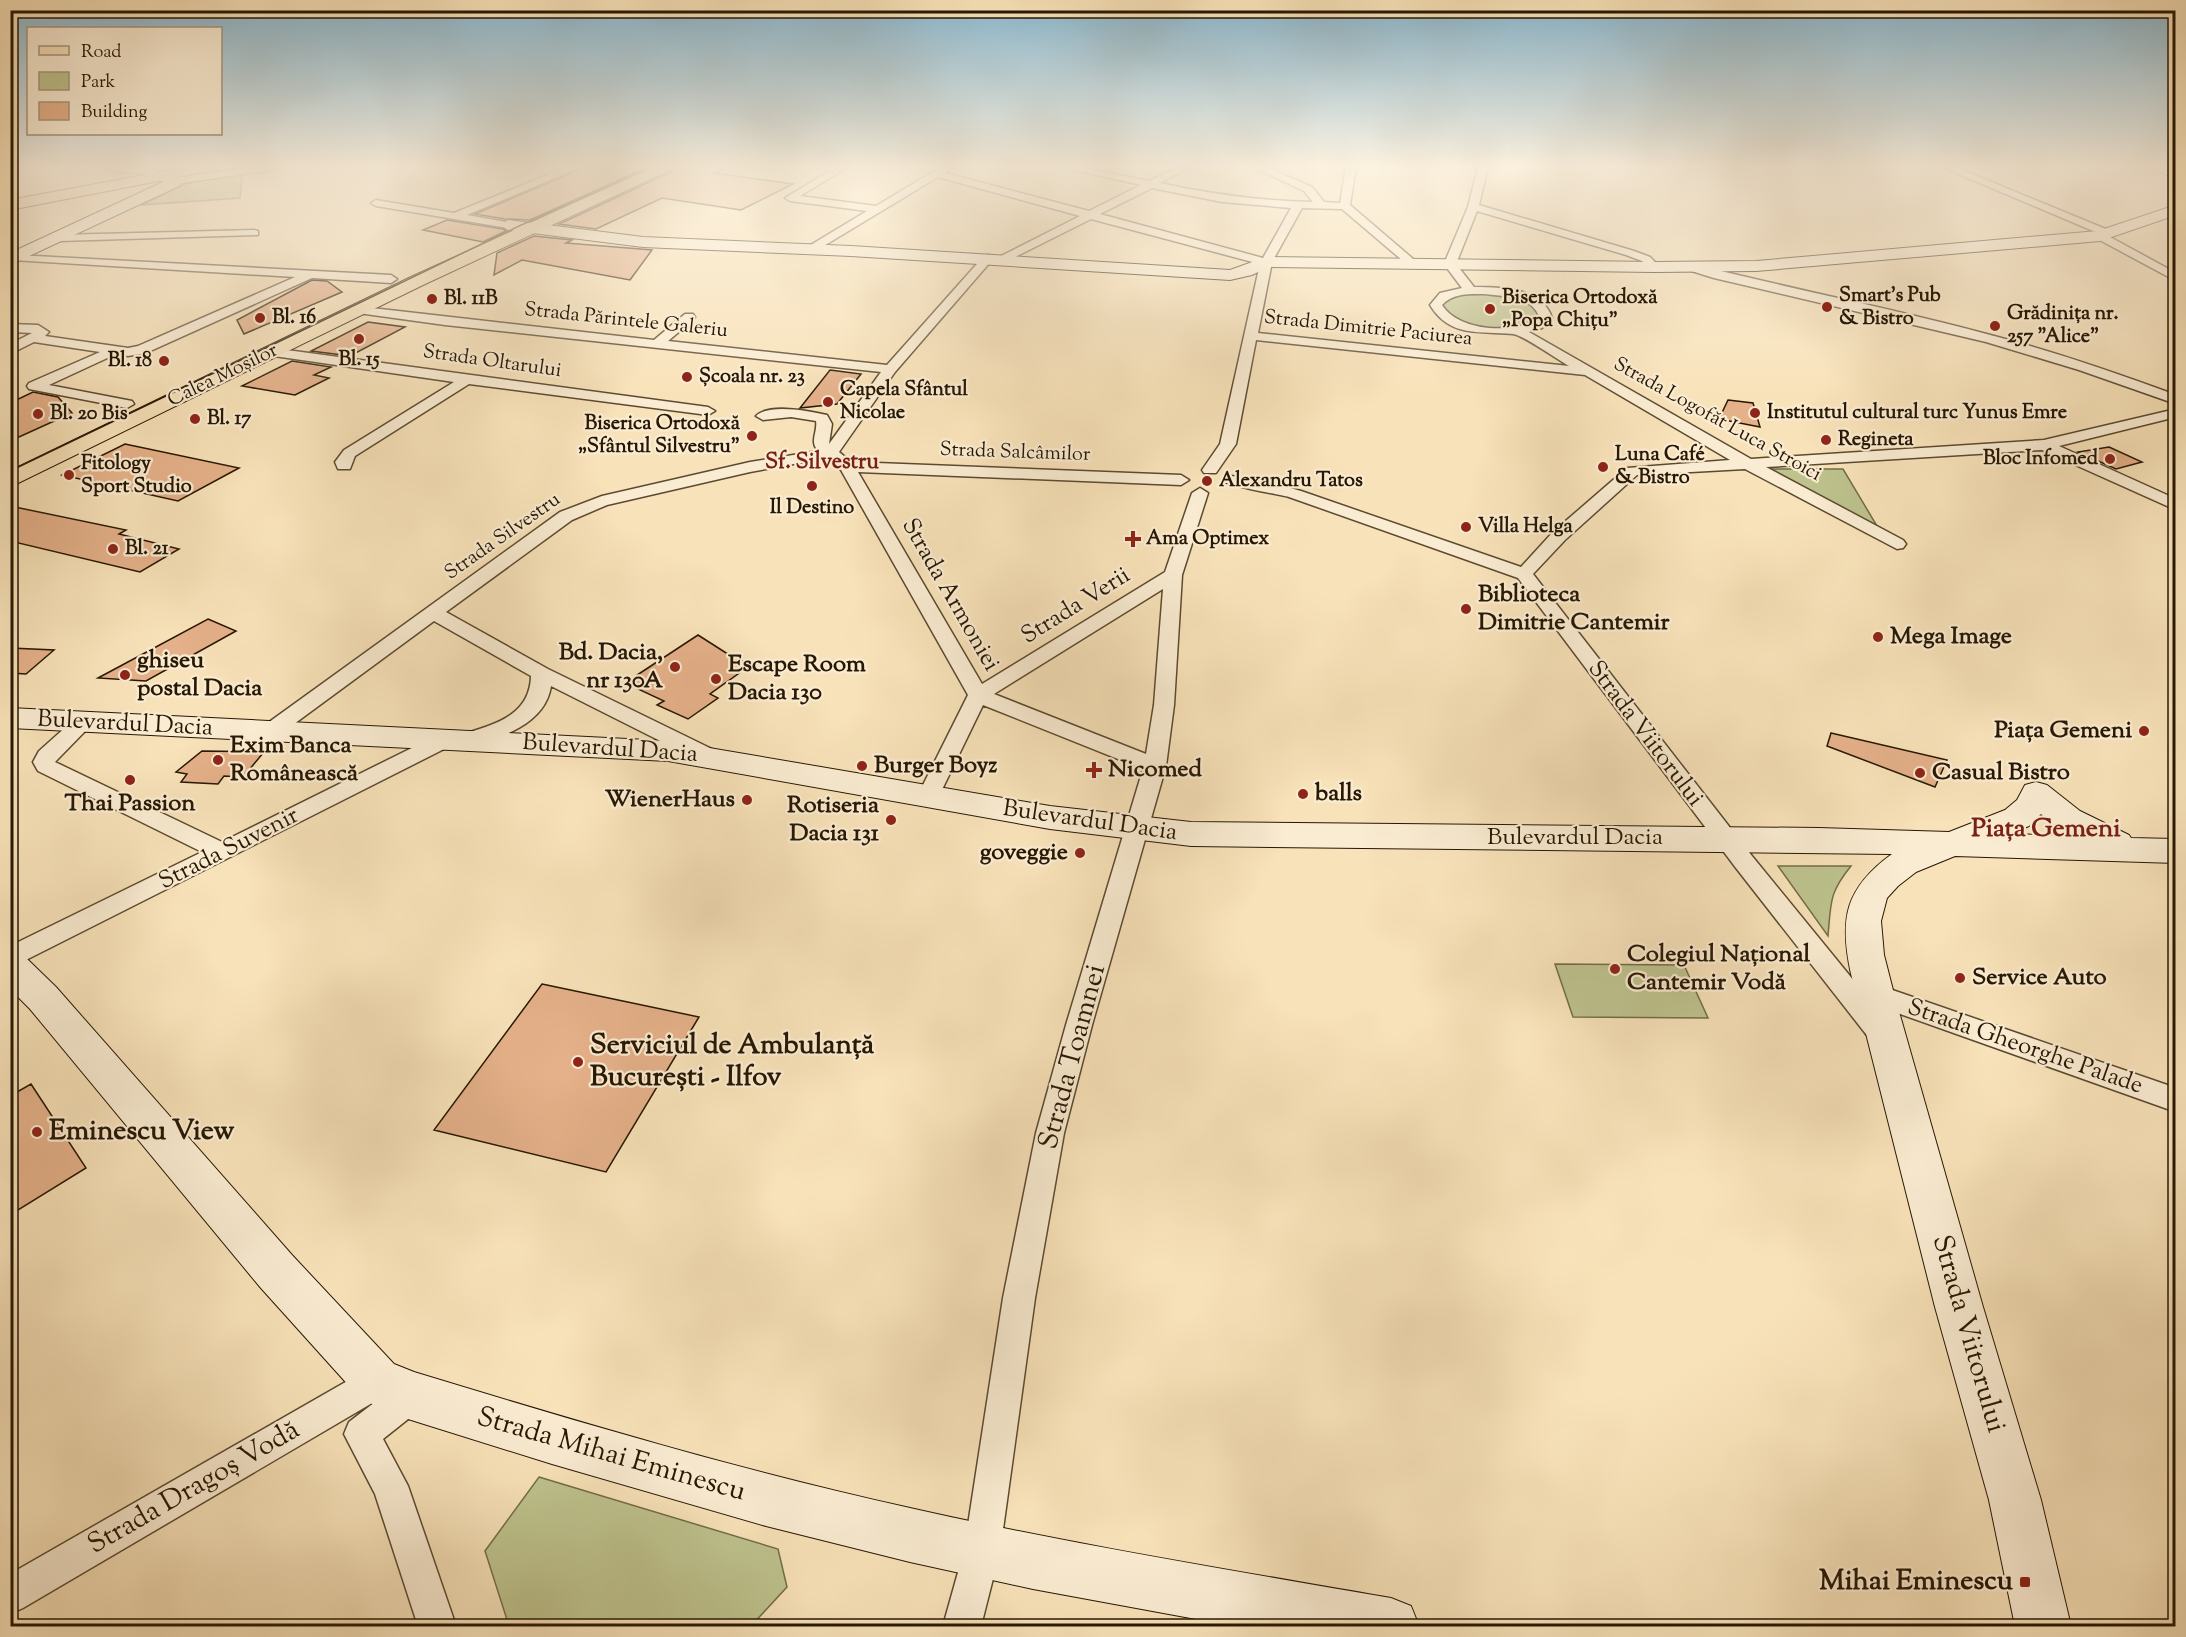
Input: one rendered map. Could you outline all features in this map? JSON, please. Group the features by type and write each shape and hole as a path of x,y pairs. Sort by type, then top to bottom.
{"main road":[{"name":"Calea Moșilor","path":"10,459 468,243"},
{"name":"Calea Moșilor","path":"10,480 358,309 497,243"}],"street":[{"path":"12,258 46,243"},
{"path":"682,243 813,248 1222,274 1241,273 1266,262"},
{"path":"813,248 821,243"},
{"path":"763,416 791,413 822,418 824,432 821,443 831,453 890,369 996,259 1030,243"},
{"path":"1197,243 1266,262 1744,267 2010,243"},
{"path":"1210,470 1228,444 1266,262 1276,243"},
{"path":"1389,243 1413,264"},
{"path":"1450,264 1458,243"},
{"path":"1595,243 1640,257 1654,267"},
{"path":"2118,243 2175,278"},
{"path":"12,258 391,279"},
{"path":"1450,264 1470,290"},
{"path":"1689,267 1755,286 1957,330 2081,365 2175,400"},
{"path":"1744,267 1755,286"},
{"path":"32,338 134,352 149,348 313,274"},
{"path":"1470,290 1514,294 1533,301 1543,309 1546,316 1542,322 1518,331 1498,331 1452,322 1438,311 1436,304 1442,297 1470,290"},
{"name":"Strada Părintele Galeriu","path":"358,309 890,369"},
{"path":"657,344 689,317"},
{"path":"10,328 42,330 40,334 10,350"},
{"name":"Strada Logofăt Luca Stroici","path":"1518,331 1749,464 1897,544"},
{"name":"Strada Dimitrie Paciurea","path":"1251,336 1589,373"},
{"path":"117,349 34,386 127,404"},
{"name":"Strada Oltarului","path":"272,352 708,411"},
{"path":"344,466 343,462 349,453 467,380"},
{"path":"1216,490 1224,474 1210,470 1190,472 1182,480 1188,489 1216,490 1261,485 1295,494 1524,574 1559,536 1633,471 2044,445 2175,413"},
{"path":"2044,445 2175,505"},
{"name":"Strada Armoniei","path":"831,453 847,467 978,695 1155,766"},
{"name":"Strada Silvestru","path":"272,730 566,516 582,508 602,501 750,467 831,453"},
{"name":"Strada Salcâmilor","path":"847,467 1182,480"},
{"name":"Strada Toamnei","path":"962,1626 982,1551 1019,1298 1050,1133 1079,1025 1155,766 1164,705 1173,576 1216,490"},
{"name":"Strada Viitorului","path":"1524,574 1726,838 1888,1043"},
{"name":"Strada Verii","path":"978,695 1173,576"},
{"path":"434,613 541,673 708,756"},
{"name":"Strada Suvenir","path":"10,958 222,852 457,740 509,724 534,707 543,685 541,673"},
{"path":"928,797 978,695"},
{"name":"Bulevardul Dacia","path":"10,718 636,749 708,756 928,797 1138,830 1277,837 1726,838 1956,842 2175,851"},
{"path":"84,722 47,756 44,762 46,766 222,852"},
{"name":"Strada Viitorului","path":"2043,1626 2015,1500 1959,1307 1864,952 1862,920 1874,887 1887,874 1904,863 2016,818 2030,806 2036,793 2056,811 2079,826 2103,838 2138,849"},
{"path":"10,965 43,998 276,1271 393,1388 361,1434"},
{"name":"Strada Gheorghe Palade","path":"1875,994 2175,1100"},
{"name":"Strada Mihai Eminescu","path":"393,1388 710,1485 982,1551 1392,1626"},
{"name":"Strada Dragoș Vodă","path":"10,1595 333,1407 393,1388"},
{"path":"333,1407 361,1434 390,1486 437,1626"}],"green space":[{"path":"1468,293 1514,298 1539,311 1536,319 1528,325 1517,328 1489,328 1463,322 1453,318 1442,306 1450,299"},
{"path":"1769,469 1843,469 1880,531"},
{"path":"1778,866 1851,866 1832,898 1828,936"},
{"path":"1555,964 1684,965 1708,1018 1573,1017"},
{"path":"539,1477 778,1549 787,1587 751,1626 509,1626 485,1551"}],"building":[{"path":"518,243 571,243 652,250 630,280 522,260 494,275 497,253"},
{"name":"Bl. 16","path":"312,280 327,281 342,292 244,334 237,320"},
{"name":"Bl. 15","path":"368,322 405,327 350,356 311,351"},
{"path":"292,361 331,367 314,375 329,378 295,395 242,386"},
{"path":"830,370 861,374 837,404 800,408"},
{"name":"Bl. 20 Bis","path":"33,392 58,397 72,413 10,441 10,403"},
{"path":"1728,400 1753,403 1760,427 1719,419"},
{"path":"125,444 239,468 178,501 62,475"},
{"name":"Bloc Infomed","path":"2109,447 2142,462 2116,469 2078,452"},
{"path":"10,506 126,530 119,534 179,549 140,572 10,541"},
{"path":"208,619 236,631 146,681 98,678"},
{"path":"698,635 734,658 752,664 710,694 718,698 688,719 657,705 664,701 625,683"},
{"path":"10,648 54,650 26,674 10,673"},
{"name":"Casual Bistro","path":"1831,733 1947,760 1935,787 1827,746"},
{"path":"202,751 264,752 243,777 224,776 218,784 181,782 187,774 176,772"},
{"name":"Serviciul de Ambulanță București - Ilfov","path":"542,984 699,1017 606,1172 434,1130"},
{"name":"Eminescu View","path":"31,1084 86,1168 10,1215 10,1096"}],"tram line":[{"path":"10,471 483,243"}],"place":[{"name":"Bl. 11B","path":"432,299"},
{"name":"Smart's Pub & Bistro","path":"1827,307"},
{"name":"Biserica Ortodoxă „Popa Chițu”","path":"1490,309"},
{"name":"Bl. 16","path":"260,318"},
{"name":"Grădinița nr. 257 \"Alice\"","path":"1995,326"},
{"name":"Bl. 15","path":"359,339"},
{"name":"Bl. 18","path":"164,361"},
{"name":"Școala nr. 23","path":"687,377"},
{"name":"Capela Sfântul Nicolae","path":"828,402"},
{"name":"Institutul cultural turc Yunus Emre","path":"1755,413"},
{"name":"Bl. 20 Bis","path":"38,414"},
{"name":"Bl. 17","path":"195,419"},
{"name":"Biserica Ortodoxă „Sfântul Silvestru”","path":"752,436"},
{"name":"Regineta","path":"1826,440"},
{"name":"Bloc Infomed","path":"2110,459"},
{"name":"Luna Café & Bistro","path":"1603,467"},
{"name":"Fitology Sport Studio","path":"69,475"},
{"name":"Alexandru Tatos","path":"1207,481"},
{"name":"Il Destino","path":"812,486"},
{"name":"Villa Helga","path":"1466,527"},
{"name":"Ama Optimex","path":"1133,539"},
{"name":"Bl. 21","path":"113,549"},
{"name":"Biblioteca Dimitrie Cantemir","path":"1466,609"},
{"name":"Mega Image","path":"1878,637"},
{"name":"Bd. Dacia, nr 130A","path":"675,667"},
{"name":"ghiseu postal Dacia","path":"125,675"},
{"name":"Escape Room Dacia 130","path":"716,679"},
{"name":"Piața Gemeni","path":"2144,731"},
{"name":"Exim Banca Românească","path":"218,760"},
{"name":"Burger Boyz","path":"862,766"},
{"name":"Nicomed","path":"1094,770"},
{"name":"Casual Bistro","path":"1920,773"},
{"name":"Thai Passion","path":"130,780"},
{"name":"balls","path":"1303,794"},
{"name":"WienerHaus","path":"747,800"},
{"name":"Rotiseria Dacia 131","path":"891,820"},
{"name":"goveggie","path":"1080,853"},
{"name":"Colegiul Național Cantemir Vodă","path":"1615,969"},
{"name":"Service Auto","path":"1960,978"},
{"name":"Serviciul de Ambulanță București - Ilfov","path":"578,1062"},
{"name":"Eminescu View","path":"37,1132"},
{"name":"Mihai Eminescu","path":"2025,1582"}],"district":[{"name":"Sf. Silvestru","path":"822,463"},
{"name":"Piața Gemeni","path":"2046,829"}]}
